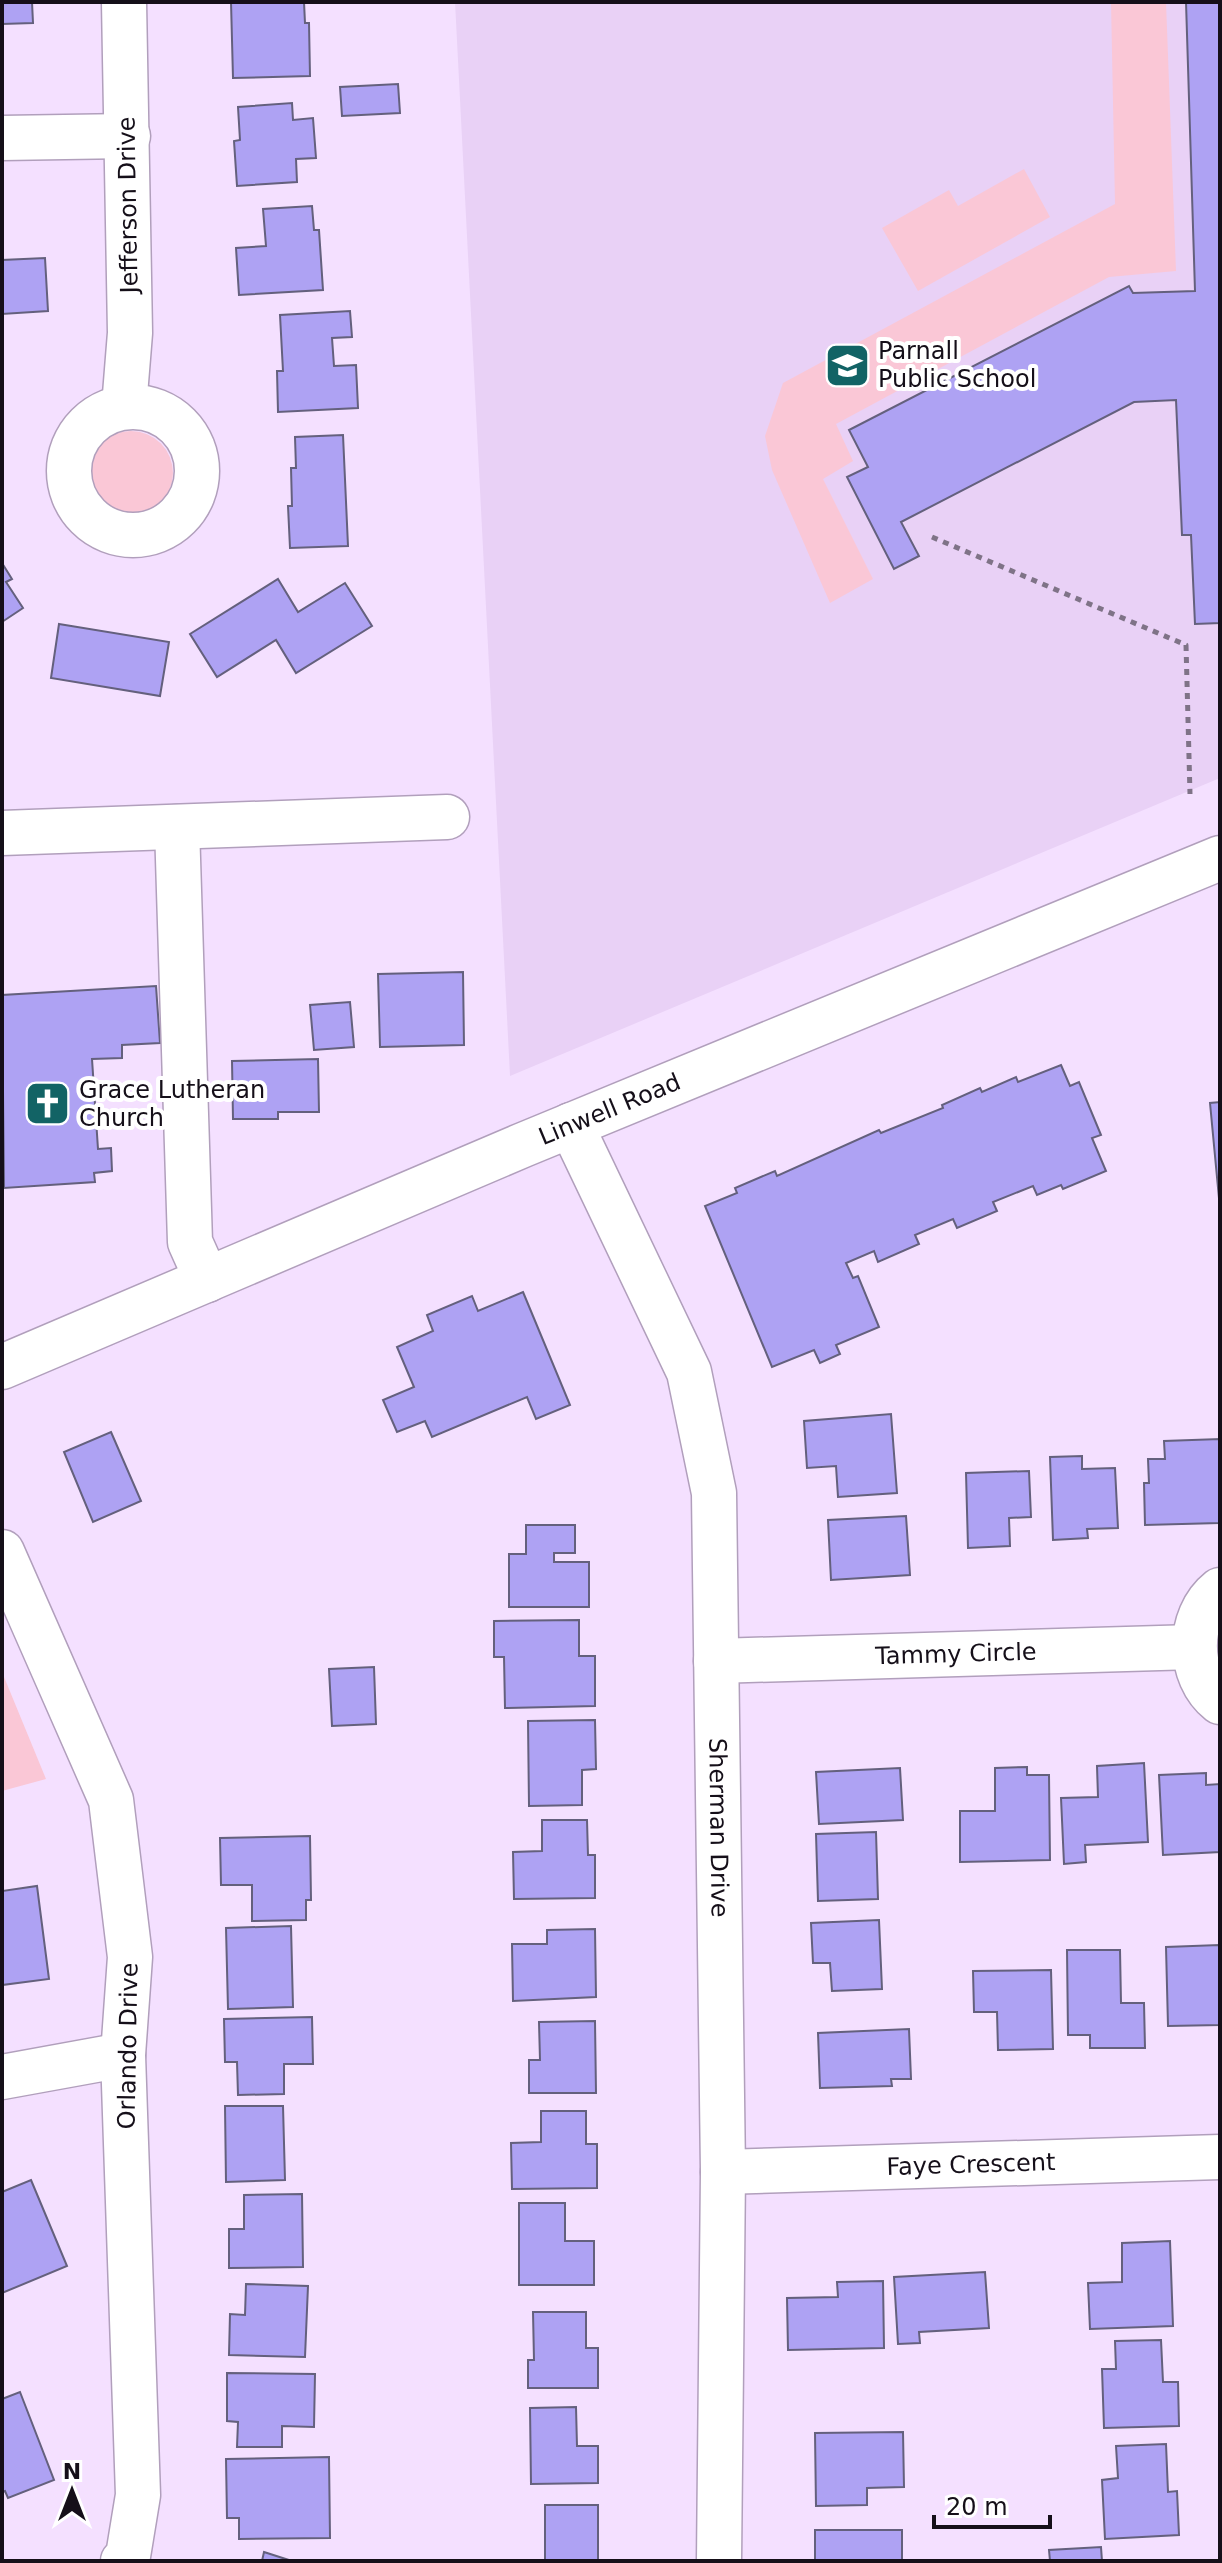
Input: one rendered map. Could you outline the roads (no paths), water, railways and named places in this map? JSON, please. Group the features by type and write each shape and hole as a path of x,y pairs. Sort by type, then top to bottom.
{"street":[{"name":"Jefferson Drive","path":"124,2 130,333 124,407"},
{"path":"2,138 128,136"},
{"path":"2,833 447,817"},
{"path":"177,827 190,1242 207,1280"},
{"name":"Linwell Road","path":"2,1367 571,1125 1220,858"},
{"name":"Sherman Drive","path":"571,1125 689,1372 714,1493 723,2172 719,2561"},
{"name":"Orlando Drive","path":"2,1552 111,1800 130,1957 123,2055 138,2495 131,2542 123,2561"},
{"path":"1220,1590 1201,1614 1194,1647 1198,1673 1211,1695 1220,1702"},
{"name":"Tammy Circle","path":"716,1661 1194,1647"},
{"path":"2,2077 123,2055"},
{"name":"Faye Crescent","path":"723,2172 1220,2157"}],"place":[{"name":"Parnall Public School","path":"847,365"},
{"name":"Grace Lutheran Church","path":"48,1104"}]}
